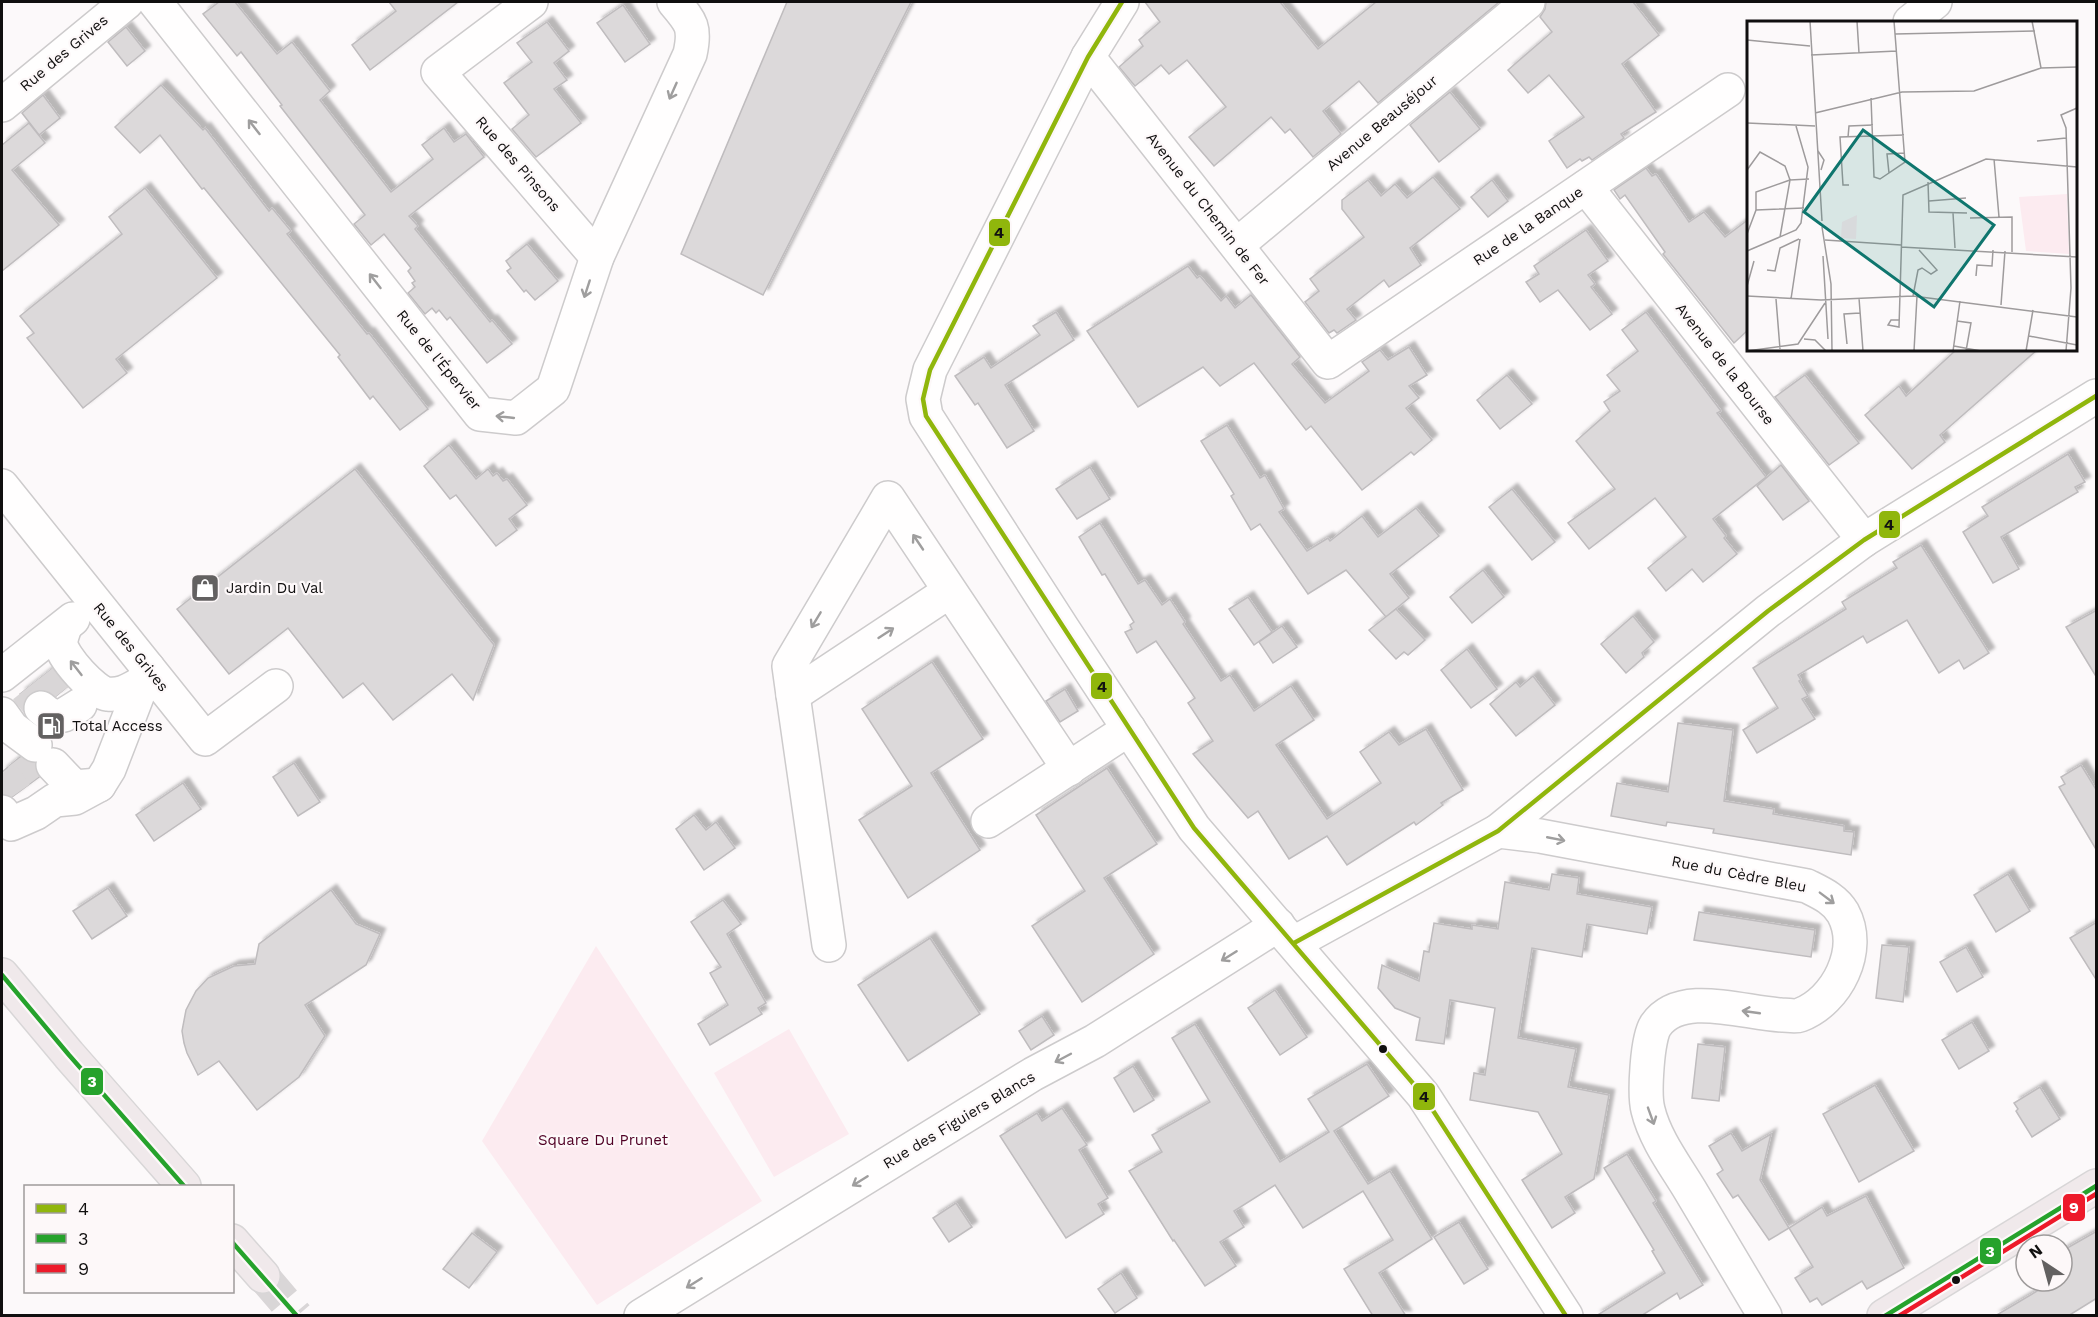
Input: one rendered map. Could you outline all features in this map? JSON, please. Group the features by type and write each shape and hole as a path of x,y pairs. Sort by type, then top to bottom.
{"main road":[{"path":"2,975 183,1185"},
{"path":"1884,1316 2097,1186"},
{"path":"234,1243 263,1276"}],"street":[{"name":"Rue des Grives","path":"2,105 127,2"},
{"name":"Rue de l'Épervier","path":"155,2 480,414 516,418 554,389 597,257 690,54 694,37 692,24 674,2"},
{"name":"Rue des Pinsons","path":"531,2 438,72 597,257"},
{"path":"1122,2 1088,57 930,370 923,399 926,416 1194,828 1423,1095 1566,1316"},
{"name":"Avenue Beauséjour","path":"1237,245 1528,2"},
{"path":"1911,21 1935,2"},
{"name":"Avenue du Chemin de Fer","path":"1088,57 1328,362"},
{"name":"Rue de la Banque","path":"1328,362 1728,90"},
{"name":"Avenue de la Bourse","path":"1586,187 1864,540"},
{"name":"Rue des Figuiers Blancs","path":"641,1316 1034,1074 1286,934 1498,831 1768,611 1864,540 2097,396"},
{"name":"Rue des Grives","path":"2,486 95,603 145,675 206,739 276,686"},
{"path":"829,945 789,666 888,498 1069,769"},
{"path":"793,695 950,591"},
{"path":"95,603 51,675 124,693 145,675"},
{"path":"27,771 75,798 99,785 109,769 145,675"},
{"path":"988,821 1129,729"},
{"name":"Rue du Cèdre Bleu","path":"1498,831 1540,836 1807,886 1827,896 1842,912 1848,927 1850,944 1846,966 1835,987 1818,1004 1798,1016 1773,1015 1698,1004 1673,1011 1655,1025 1647,1062 1647,1109 1662,1143 1765,1316"}],"green space":[{"name":"Square Du Prunet","path":"596,946 762,1201 597,1305 482,1141"},
{"path":"789,1029 849,1134 774,1177 714,1073"}],"building":[{"path":"219,2 235,2 277,54 292,42 330,91 320,100 391,192 433,159 422,145 444,128 454,142 466,134 484,157 409,216 418,226 415,229 490,322 492,320 512,344 487,363 450,317 447,320 439,310 436,313 432,308 425,314 408,293 415,287 412,283 415,281 408,271 411,268 384,234 371,245 354,224 365,215 241,52 237,56 203,14"},
{"path":"389,2 458,2 370,70 352,45 396,11"},
{"path":"787,2 911,2 763,295 681,254"},
{"path":"1145,2 1280,2 1318,49 1376,2 1499,2 1378,103 1359,81 1323,111 1341,134 1313,157 1290,129 1285,133 1271,117 1214,166 1189,137 1226,107 1187,60 1169,74 1161,65 1135,86 1119,67 1143,46 1139,40 1160,22"},
{"path":"1546,2 1633,2 1659,35 1622,64 1656,112 1621,134 1624,138 1592,160 1589,157 1582,161 1580,159 1567,168 1549,141 1584,117 1549,75 1528,93 1508,70 1552,32 1540,17"},
{"path":"623,5 650,44 625,62 597,23"},
{"path":"547,22 569,51 554,63 567,80 554,89 581,123 536,157 512,129 529,115 504,83 532,62 517,43"},
{"path":"126,27 145,51 127,66 108,42"},
{"path":"161,85 203,130 205,128 269,211 272,208 291,231 287,234 428,409 400,430 373,396 370,399 338,357 340,355 160,135 140,153 115,127"},
{"path":"1450,92 1480,129 1439,162 1410,125"},
{"path":"43,95 60,118 39,135 22,113"},
{"path":"29,123 45,143 12,170 59,225 2,271 2,145"},
{"path":"1646,168 1652,176 1656,174 1689,222 1704,212 1725,237 1747,220 1747,331 1734,343 1663,254 1665,252 1625,195 1620,199 1614,190"},
{"path":"1433,177 1460,209 1410,248 1421,265 1389,287 1384,280 1347,309 1356,320 1337,333 1334,330 1329,333 1305,302 1319,291 1310,279 1364,237 1342,209 1342,200 1368,180 1381,196 1395,184 1407,198"},
{"path":"1492,180 1508,201 1488,217 1471,197"},
{"path":"145,188 217,278 116,359 127,373 83,408 27,338 34,333 20,316 122,234 109,217"},
{"path":"1586,230 1608,261 1588,275 1595,284 1591,287 1612,314 1590,330 1558,290 1540,302 1526,282 1539,274 1534,266"},
{"path":"527,244 558,281 535,300 526,290 524,292 507,271 511,268 506,261"},
{"path":"1188,266 1197,278 1200,276 1221,301 1226,296 1235,308 1251,295 1300,357 1292,364 1325,403 1369,371 1362,362 1380,350 1388,360 1409,347 1427,375 1409,386 1419,398 1406,408 1432,440 1414,455 1411,452 1362,490 1311,426 1306,430 1254,363 1220,386 1203,367 1138,407 1087,331"},
{"path":"1056,312 1074,340 1005,385 1034,431 1007,448 978,403 975,405 955,376 984,357 991,368 1040,335 1033,326"},
{"path":"1646,312 1721,411 1717,413 1766,477 1713,519 1737,554 1703,582 1692,569 1666,591 1648,568 1686,537 1655,498 1589,549 1568,523 1615,489 1576,441 1610,411 1604,402 1620,391 1607,375 1638,351 1622,330"},
{"path":"1955,351 2036,351 1940,435 1945,442 1912,469 1865,415 1899,386 1906,396"},
{"path":"1507,375 1532,404 1500,429 1477,400"},
{"path":"1805,375 1859,443 1829,465 1775,397"},
{"path":"1227,425 1260,478 1265,475 1284,509 1279,512 1307,551 1328,538 1330,541 1362,516 1378,537 1416,508 1439,536 1390,574 1409,598 1386,617 1346,570 1308,594 1260,524 1251,530 1231,496 1234,494 1201,441"},
{"path":"449,445 476,479 488,469 493,476 497,473 503,481 507,479 527,505 509,519 517,530 496,546 456,495 450,499 424,466"},
{"path":"2068,454 2085,482 2075,487 2078,492 2001,537 2019,569 1993,583 1963,532 1988,516 1982,507"},
{"path":"1781,465 1809,501 1783,520 1757,486"},
{"path":"1090,467 1110,499 1077,519 1056,489"},
{"path":"355,469 494,645 473,700 452,674 393,720 363,683 343,698 288,628 229,674 177,609"},
{"path":"1512,489 1555,542 1532,560 1489,507"},
{"path":"1100,523 1138,584 1145,580 1162,605 1170,599 1185,622 1183,624 1221,681 1230,675 1254,711 1291,686 1314,720 1276,745 1327,819 1381,783 1360,752 1389,732 1399,745 1426,729 1463,790 1441,803 1443,805 1416,825 1414,822 1347,865 1327,836 1289,859 1258,811 1248,818 1193,754 1213,741 1188,703 1195,698 1156,641 1137,653 1125,632 1132,629 1130,625 1134,622 1079,537"},
{"path":"1921,545 1989,653 1964,669 1959,660 1939,673 1907,620 1867,643 1863,636 1798,675 1808,696 1802,699 1815,719 1757,753 1743,730 1778,708 1753,668 1846,609 1842,602 1897,568 1893,562"},
{"path":"1483,570 1504,597 1472,623 1450,597"},
{"path":"1248,597 1272,632 1254,645 1229,609"},
{"path":"1396,609 1425,640 1408,655 1404,652 1396,659 1369,630"},
{"path":"2097,610 2097,678 2066,627"},
{"path":"1633,616 1654,642 1642,653 1644,657 1626,673 1601,644"},
{"path":"1282,626 1297,647 1273,663 1259,642"},
{"path":"1467,649 1497,689 1471,708 1441,670"},
{"path":"932,662 983,739 931,773 980,850 908,898 859,820 912,786 862,709"},
{"path":"52,669 67,687 56,696 45,690 35,690 25,700 20,694"},
{"path":"1533,676 1555,705 1516,736 1490,704 1516,682 1520,687"},
{"path":"1065,689 1078,711 1060,722 1046,701"},
{"path":"1678,723 1733,730 1724,801 1774,809 1773,814 1844,826 1844,831 1854,832 1851,855 1713,833 1714,829 1667,822 1666,826 1611,816 1617,783 1668,792"},
{"path":"20,757 35,763 35,770 39,777 12,797 2,794 2,772"},
{"path":"294,763 320,802 298,816 273,777"},
{"path":"2081,765 2097,791 2097,851 2059,787 2065,784 2061,777"},
{"path":"1107,768 1157,844 1104,878 1154,954 1082,1002 1032,926 1085,891 1036,815"},
{"path":"183,783 201,809 154,841 136,815"},
{"path":"694,815 706,830 716,822 735,848 704,870 676,829"},
{"path":"1552,874 1579,878 1577,894 1652,907 1647,934 1587,924 1582,957 1532,948 1518,1038 1576,1049 1568,1087 1609,1095 1594,1179 1565,1197 1575,1213 1552,1228 1522,1180 1562,1154 1538,1112 1470,1100 1474,1073 1485,1075 1495,1008 1450,1000 1444,1044 1416,1040 1420,1018 1395,1008 1378,988 1382,965 1419,981 1424,951 1429,952 1434,923 1472,929 1472,925 1498,929 1505,882 1549,890"},
{"path":"2008,874 2030,911 1996,932 1974,895"},
{"path":"108,888 127,916 92,939 73,911"},
{"path":"331,890 356,924 380,934 366,965 305,1005 325,1036 299,1077 257,1110 219,1061 198,1075 184,1043 182,1031 186,1010 196,991 208,978 234,966 255,964 259,944"},
{"path":"723,900 741,924 727,934 766,1003 758,1008 762,1014 710,1045 698,1024 728,1005 710,973 721,967 691,922"},
{"path":"1699,912 1815,930 1811,957 1694,940"},
{"path":"2097,922 2097,981 2070,938"},
{"path":"930,938 980,1014 908,1061 858,985"},
{"path":"1882,945 1909,947 1903,1002 1876,998"},
{"path":"1966,947 1983,977 1957,992 1940,962"},
{"path":"1275,990 1307,1037 1280,1055 1248,1008"},
{"path":"1042,1016 1054,1035 1031,1050 1019,1031"},
{"path":"1972,1022 1989,1051 1959,1069 1942,1040"},
{"path":"1195,1024 1280,1162 1329,1132 1308,1099 1367,1064 1389,1096 1334,1131 1368,1184 1390,1171 1432,1239 1379,1273 1406,1316 1373,1316 1344,1269 1393,1240 1363,1191 1303,1228 1275,1185 1234,1211 1244,1227 1220,1242 1236,1266 1205,1286 1173,1241 1129,1171 1162,1152 1152,1135 1210,1102 1172,1038"},
{"path":"1698,1044 1725,1047 1719,1101 1692,1098"},
{"path":"1133,1066 1154,1100 1134,1112 1114,1078"},
{"path":"1875,1085 1914,1151 1859,1182 1823,1114"},
{"path":"2040,1087 2060,1119 2032,1137 2016,1111 2018,1109 2014,1103"},
{"path":"1062,1108 1087,1145 1079,1150 1108,1198 1098,1204 1104,1214 1066,1238 1000,1136 1037,1113 1042,1121"},
{"path":"1731,1133 1742,1151 1771,1134 1760,1180 1789,1228 1769,1240 1738,1195 1733,1198 1717,1174 1723,1170 1709,1146"},
{"path":"1627,1154 1656,1201 1653,1203 1703,1285 1680,1299 1677,1293 1641,1316 1596,1316 1665,1273 1652,1251 1654,1250 1604,1168"},
{"path":"1866,1196 1904,1268 1867,1289 1862,1281 1822,1305 1817,1298 1810,1302 1795,1278 1813,1267 1789,1228 1822,1207 1827,1216"},
{"path":"956,1203 972,1227 949,1242 933,1218"},
{"path":"1459,1222 1488,1269 1464,1284 1434,1237"},
{"path":"2097,1231 2097,1298 2068,1316 1995,1316 2034,1293 2074,1293 2074,1244"},
{"path":"472,1233 497,1252 469,1288 443,1269"},
{"path":"1121,1273 1137,1298 1115,1313 1098,1289"}],"tunnel":[{"path":"49,671 64,690"},
{"path":"26,689 41,708"},
{"path":"21,757 37,778"},
{"path":"2,774 16,794"},
{"path":"263,1276 297,1316"}],"transit line":[{"name":"4","path":"1122,2 1088,57 930,370 923,399 926,416 1194,828 1423,1095 1566,1316"},
{"name":"4","path":"1294,943 1498,831 1768,611 1864,540 2096,396"},
{"name":"3","path":"2,975 183,1185"},
{"name":"3","path":"1885,1316 2096,1186"},
{"name":"9","path":"1899,1316 2096,1194"},
{"name":"3","path":"234,1244 297,1316"}],"place":[{"name":"Jardin Du Val","path":"205,588"},
{"name":"Total Access","path":"51,726"}]}
